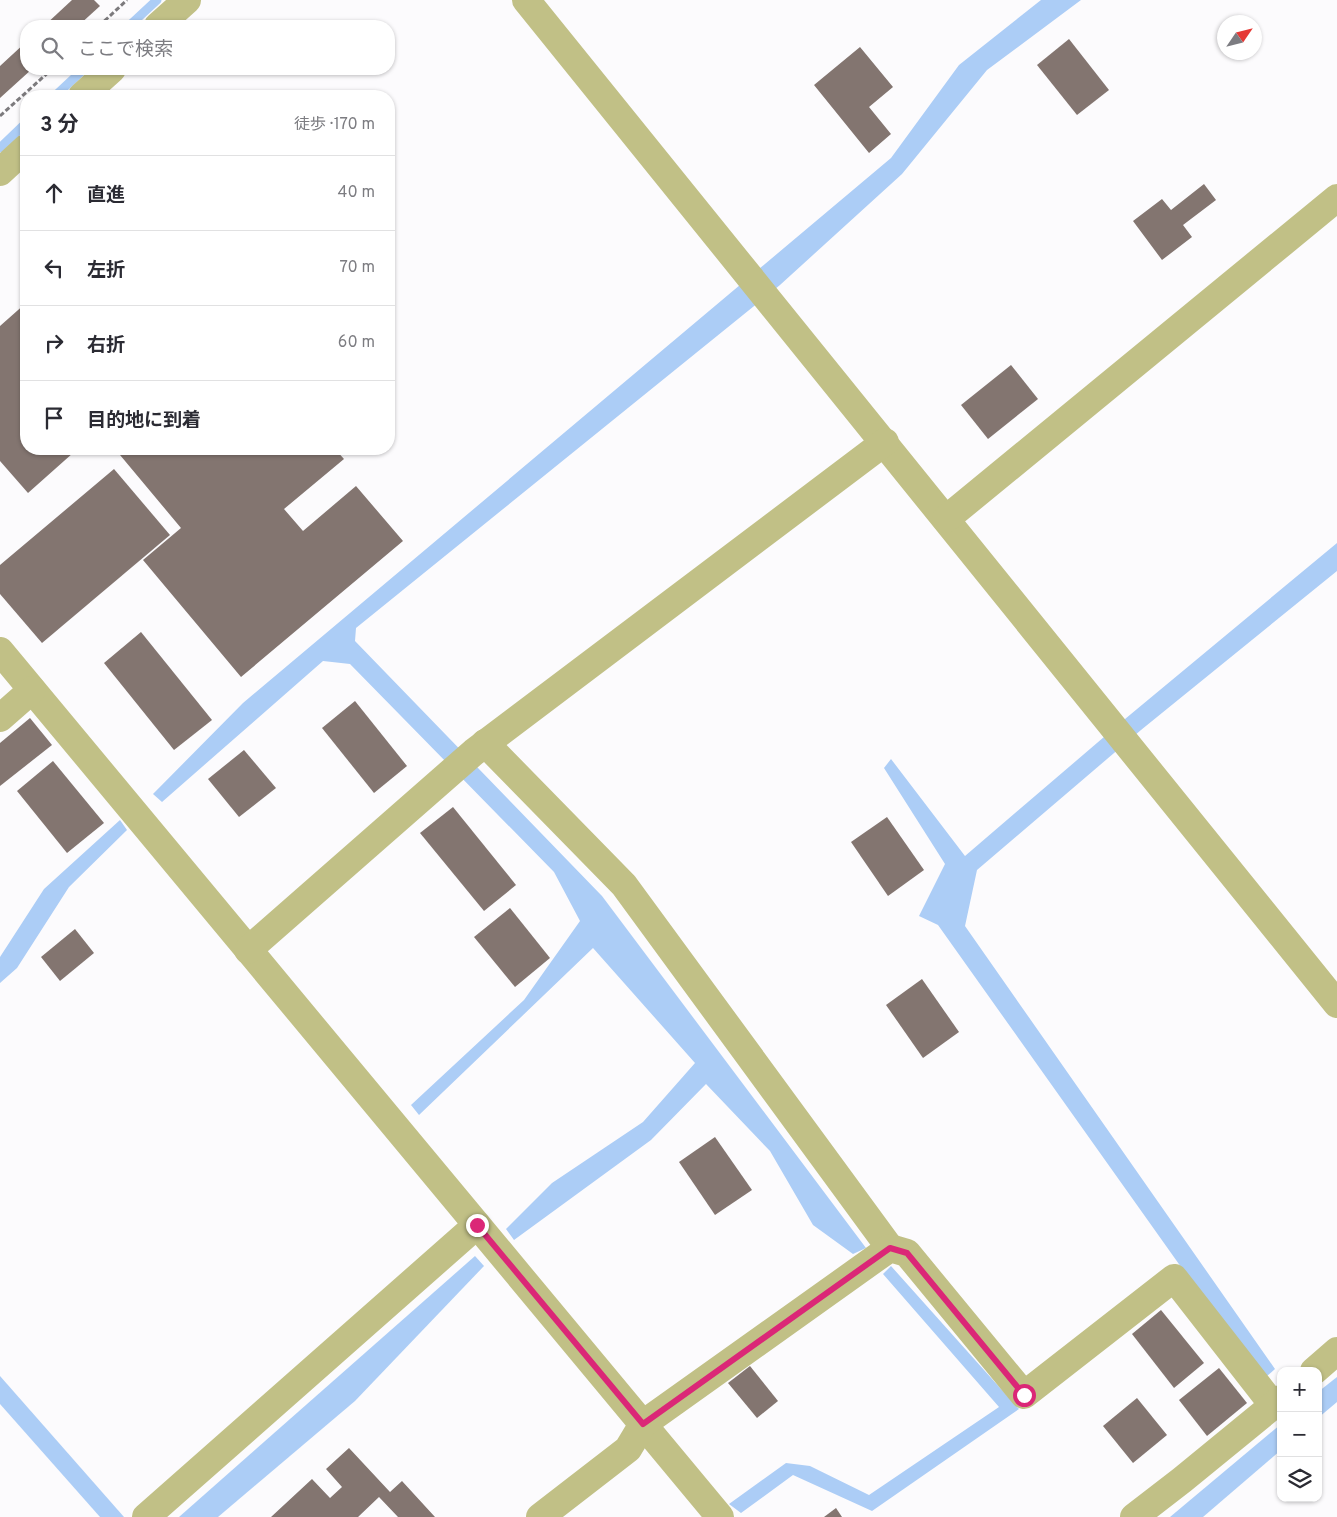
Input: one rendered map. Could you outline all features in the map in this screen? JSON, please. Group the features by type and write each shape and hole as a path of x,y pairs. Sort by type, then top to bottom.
{"street":[{"path":"165,20 187,0"},
{"path":"526,0 1337,1004"},
{"path":"89,90 105,75"},
{"path":"0,172 20,154"},
{"path":"946,519 1337,198"},
{"path":"248,950 479,748 884,442"},
{"path":"0,652 720,1517"},
{"path":"0,718 32,690"},
{"path":"479,748 624,885 890,1248 907,1253 1024,1395 1174,1278 1277,1402 1134,1517"},
{"path":"146,1517 477,1225"},
{"path":"540,1517 628,1449 643,1424 890,1248"},
{"path":"1319,1367 1337,1351"}],"path":[{"path":"105,20 127,0"},
{"path":"29,90 45,75"},
{"path":"0,116 20,98"}],"water":[{"path":"1041,0 1081,0 987,70 902,174 780,285 356,628 355,641 602,896 866,1248 853,1254 813,1225 770,1151 706,1084 651,1140 514,1240 506,1229 552,1183 643,1122 695,1063 593,948 419,1115 411,1105 524,1000 580,921 554,872 350,664 323,661 162,802 153,794 243,703 891,158 959,65"},
{"path":"1337,543 1337,571 1141,730 977,870 965,926 1275,1369 1267,1376 1181,1267 938,925 919,916 945,864 884,768 891,759 965,856 1125,719"},
{"path":"120,820 127,830 69,887 17,968 0,983 0,957 44,889"},
{"path":"475,1256 484,1266 355,1401 218,1517 179,1517"},
{"path":"891,1266 1019,1409 872,1511 793,1475 741,1513 729,1504 786,1463 810,1466 869,1495 999,1407 883,1274"},
{"path":"0,1376 124,1517 100,1517 0,1404"},
{"path":"1337,1377 1337,1402 1322,1415 1322,1412 1322,1389"},
{"path":"1277,1427 1277,1453 1203,1517 1170,1517"}],"building":[{"path":"72,0 94,0 100,6 85,20 50,20"},
{"path":"1069,39 1109,90 1077,115 1037,65"},
{"path":"860,47 893,87 869,107 891,134 869,153 814,85"},
{"path":"20,48 20,75 25,75 0,98 0,66"},
{"path":"1204,184 1216,200 1183,225 1192,237 1162,260 1133,221 1162,199 1171,210"},
{"path":"20,308 20,455 71,455 28,493 0,461 0,326"},
{"path":"1011,365 1038,399 988,439 961,405"},
{"path":"120,455 340,455 344,459 284,509 303,531 356,486 403,541 241,677 143,560 181,528"},
{"path":"114,469 170,535 42,643 0,594 0,565"},
{"path":"141,632 212,720 174,750 104,663"},
{"path":"355,701 407,766 374,793 322,728"},
{"path":"30,718 52,745 0,786 0,743"},
{"path":"244,750 276,788 239,817 208,779"},
{"path":"53,761 104,823 67,853 17,791"},
{"path":"453,807 516,885 484,911 420,833"},
{"path":"887,817 924,870 888,896 851,842"},
{"path":"510,908 550,958 515,987 474,937"},
{"path":"75,929 94,953 60,981 41,957"},
{"path":"922,979 959,1032 923,1058 886,1005"},
{"path":"715,1137 752,1190 715,1215 679,1162"},
{"path":"1161,1310 1204,1363 1174,1388 1132,1334"},
{"path":"750,1366 778,1401 757,1418 728,1383"},
{"path":"1219,1368 1247,1403 1207,1436 1179,1400"},
{"path":"1137,1398 1167,1435 1133,1463 1103,1426"},
{"path":"349,1448 390,1492 402,1481 435,1517 398,1517 379,1497 358,1517 271,1517 312,1479 330,1498 342,1487 326,1469"},
{"path":"836,1508 842,1517 824,1517"}],"waterway":[{"path":"135,20 157,0"},
{"path":"61,90 78,75"},
{"path":"0,148 20,129"}],"route":[{"path":"477,1225 643,1424 890,1248 907,1253 1024,1395"}]}
